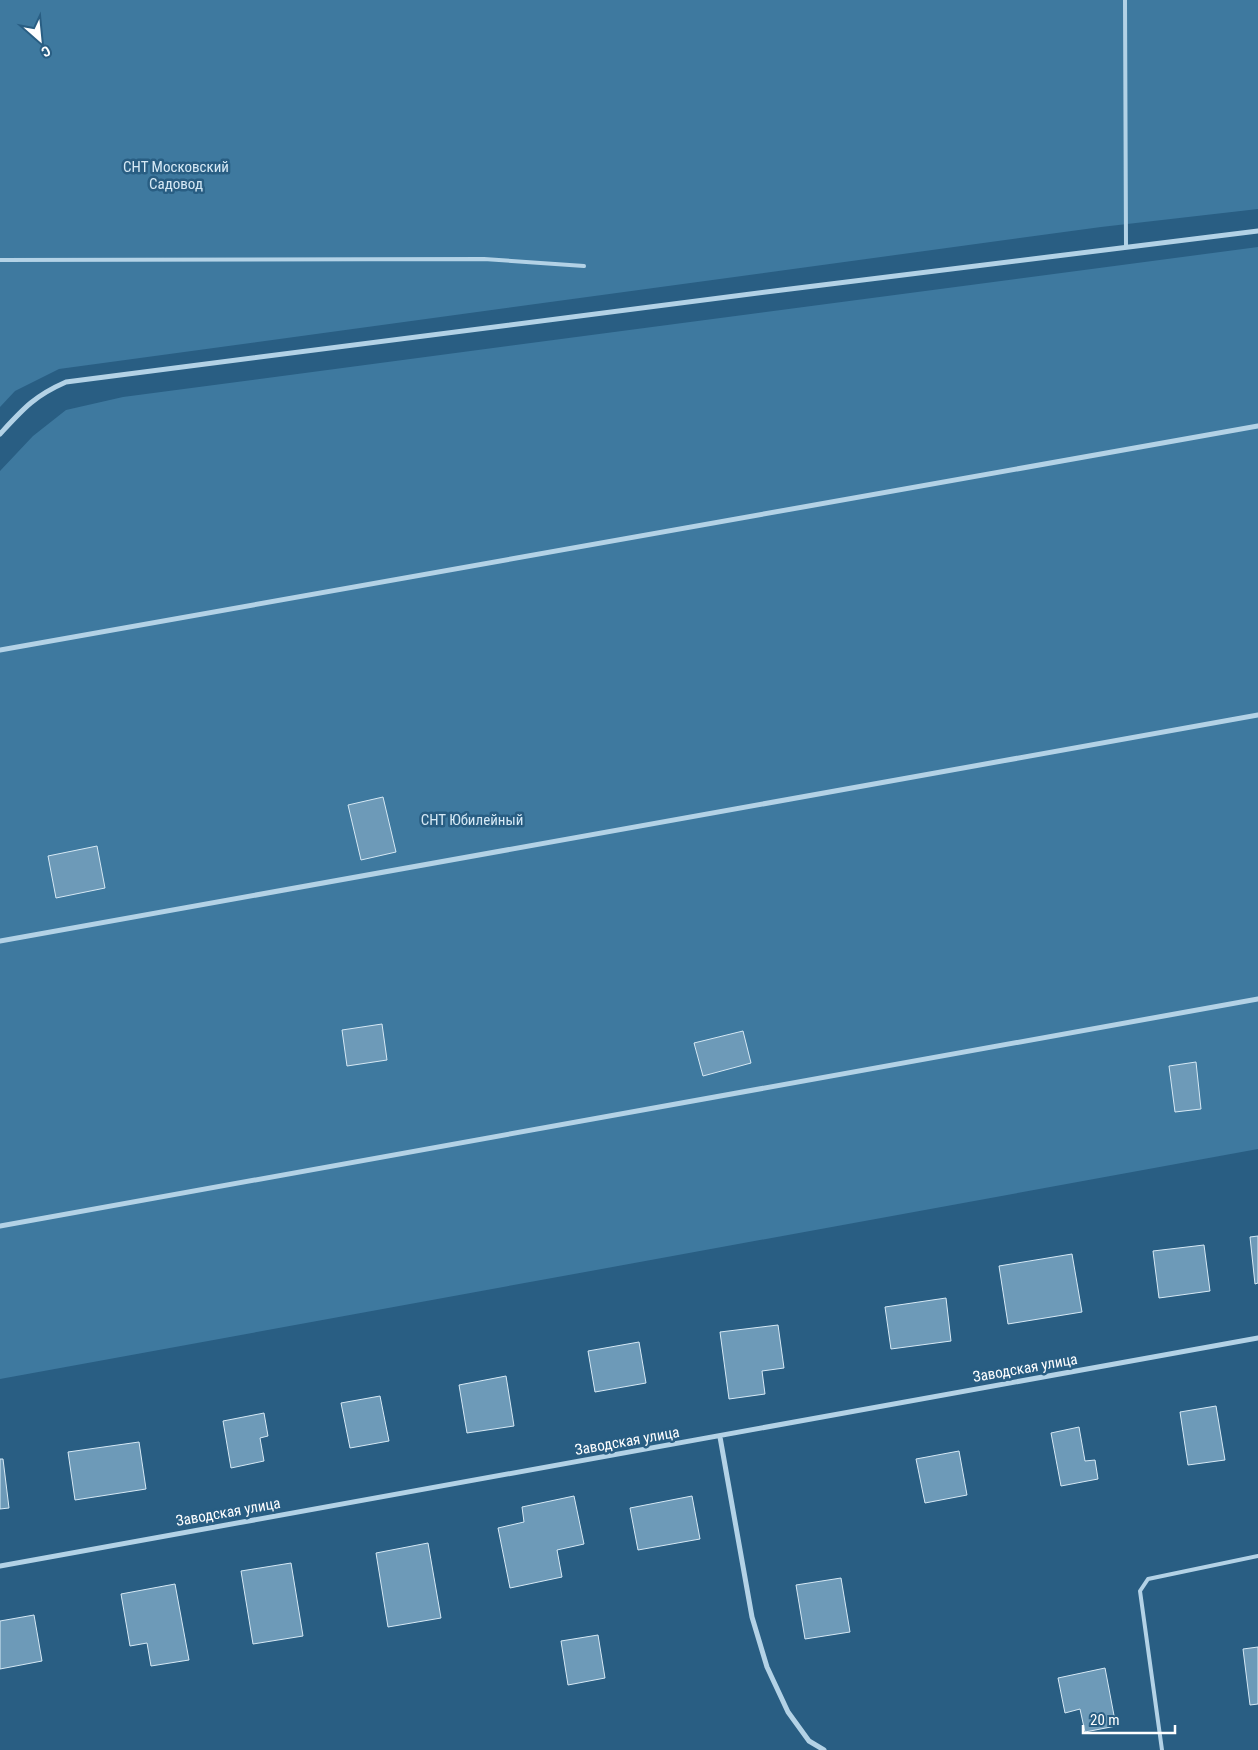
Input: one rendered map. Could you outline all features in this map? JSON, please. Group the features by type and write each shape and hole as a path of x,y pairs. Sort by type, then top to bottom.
{"street":[{"path":"0,434 30,402 46,390 66,382 1258,231"},
{"path":"0,650 1258,426"},
{"path":"0,941 1258,715"},
{"path":"0,1226 1258,999"},
{"name":"Заводская улица","path":"0,1566 1258,1338"},
{"path":"720,1437 752,1617 767,1667 788,1712 809,1741 824,1750"}],"lane":[{"path":"1125,0 1126,247"},
{"path":"0,260 484,259 584,266"},
{"path":"1162,1750 1140,1591 1148,1579 1258,1556"}],"green space":[{"name":"СНТ Московский Садовод","path":"0,0 1258,0 1258,209 1101,227 59,369 15,391 0,407"},
{"name":"СНТ Юбилейный","path":"1258,247 1258,1149 0,1379 0,471 33,436 66,410 123,397"}],"building":[{"path":"383,797 396,852 361,860 348,805"},
{"path":"97,846 105,888 56,898 48,856"},
{"path":"382,1024 387,1060 347,1066 342,1030"},
{"path":"743,1031 751,1063 703,1076 694,1043"},
{"path":"1196,1062 1201,1109 1175,1112 1169,1066"},
{"path":"1258,1236 1258,1283 1255,1284 1250,1237"},
{"path":"1204,1245 1210,1291 1159,1298 1153,1251"},
{"path":"1072,1254 1082,1312 1008,1324 999,1266"},
{"path":"946,1298 951,1341 891,1349 885,1307"},
{"path":"778,1325 784,1368 762,1371 765,1394 729,1399 720,1332"},
{"path":"639,1342 646,1383 595,1392 588,1351"},
{"path":"506,1376 514,1426 467,1433 459,1385"},
{"path":"380,1396 389,1441 350,1448 341,1403"},
{"path":"1216,1406 1225,1460 1188,1465 1180,1412"},
{"path":"264,1413 268,1436 260,1438 264,1461 231,1468 223,1421"},
{"path":"1079,1427 1085,1461 1095,1460 1098,1479 1061,1486 1051,1433"},
{"path":"139,1442 146,1489 75,1500 68,1452"},
{"path":"959,1451 967,1495 925,1503 916,1459"},
{"path":"0,1459 3,1459 9,1508 0,1509"},
{"path":"574,1496 584,1544 557,1550 562,1577 510,1588 498,1528 524,1522 522,1507"},
{"path":"692,1496 700,1539 638,1550 630,1508"},
{"path":"428,1543 441,1618 388,1627 376,1553"},
{"path":"291,1563 303,1636 253,1644 241,1571"},
{"path":"841,1578 850,1632 805,1639 796,1585"},
{"path":"175,1584 189,1660 151,1666 147,1643 130,1646 121,1594"},
{"path":"34,1615 42,1661 0,1669 0,1621"},
{"path":"598,1635 605,1678 568,1685 561,1641"},
{"path":"1258,1647 1258,1704 1250,1705 1243,1649"},
{"path":"1105,1668 1116,1726 1085,1732 1080,1709 1065,1713 1058,1678"}]}
